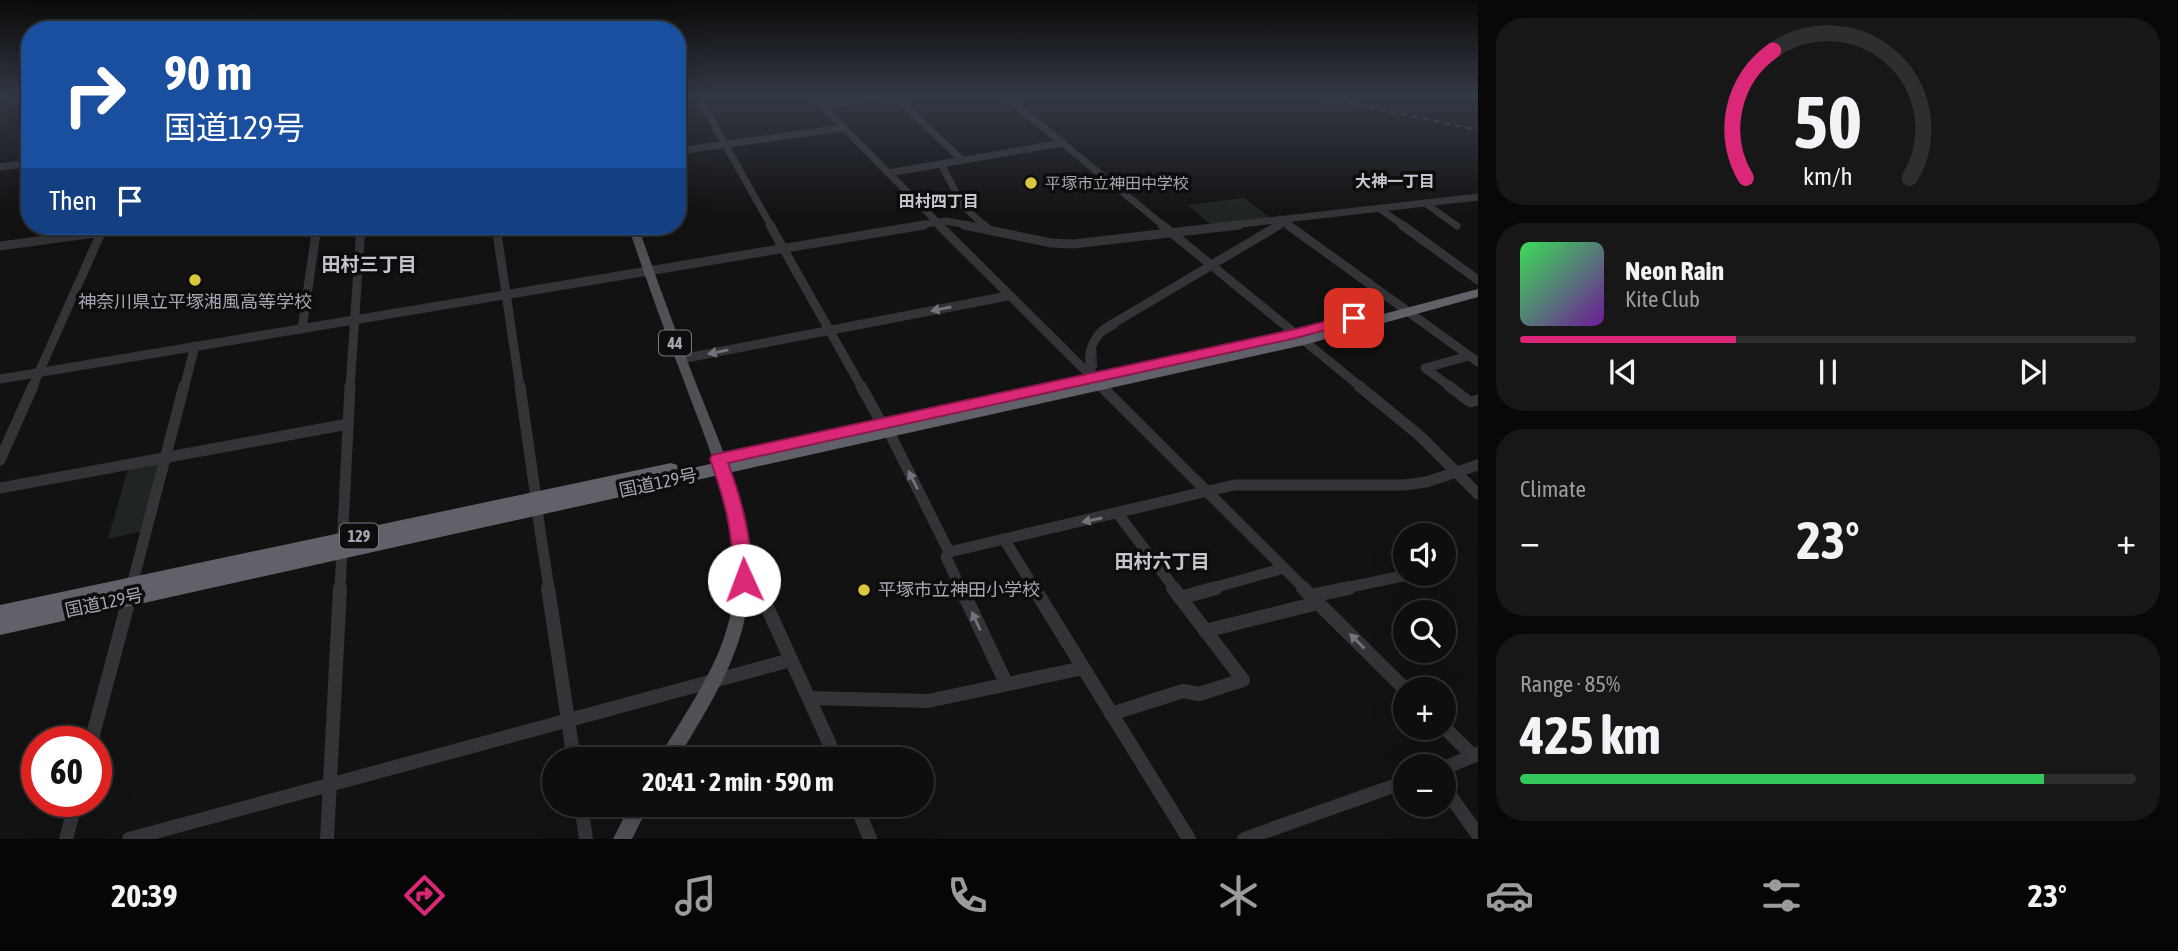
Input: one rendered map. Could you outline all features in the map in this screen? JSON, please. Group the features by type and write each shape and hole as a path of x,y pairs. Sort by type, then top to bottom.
{"highway":[{"name":"国道129号","path":"1404,309 1478,282"},
{"name":"国道129号","path":"0,626 130,592 1300,337 1404,309 1478,293"},
{"name":"国道129号","path":"0,614 130,592"}],"main road":[{"name":"44","path":"636,235 720,464"},
{"path":"675,747 713,683 725,655 738,617 744,580 741,533 736,507 720,464"},
{"path":"622,839 634,817"}],"street":[{"path":"720,135 886,428 949,552"},
{"path":"686,151 794,135"},
{"path":"851,135 1008,296 1393,677"},
{"path":"936,135 962,160"},
{"path":"1053,135 1420,436 1478,494"},
{"path":"888,173 1063,143"},
{"path":"0,167 21,164"},
{"path":"941,164 963,206 989,230"},
{"path":"0,379 946,221 1051,243 1073,244 1478,197"},
{"path":"1425,203 1458,226"},
{"path":"1380,209 1478,282"},
{"path":"1097,382 1088,358 1093,338 1282,221"},
{"path":"1282,221 1478,362"},
{"path":"0,246 67,235"},
{"path":"0,460 100,235"},
{"path":"302,329 316,235"},
{"path":"327,839 353,320 360,235"},
{"path":"497,235 572,747"},
{"path":"681,359 1008,296"},
{"path":"96,726 195,346"},
{"path":"1469,356 1425,368 1470,402 1478,400"},
{"path":"0,488 348,424"},
{"path":"1006,683 946,557 949,552 1118,514 1205,489 1252,483 1405,485 1426,482 1478,465"},
{"path":"1111,714 1183,691 1199,694 1243,680 1118,514"},
{"path":"1004,539 1189,839"},
{"path":"1180,598 1284,568"},
{"path":"1205,631 1393,579"},
{"path":"744,580 761,594 831,747"},
{"path":"129,839 790,660"},
{"path":"809,698 928,701 1083,668"},
{"path":"1456,738 1475,755 1456,763"},
{"path":"1244,839 1393,786"},
{"path":"1456,804 1478,835"},
{"path":"66,839 72,817"},
{"path":"583,817 586,839"},
{"path":"861,817 870,839"}],"shaded area":[{"path":"1244,198 1272,219 1213,227 1188,205"},
{"path":"159,464 142,531 108,539 128,469"}],"waterway":[{"path":"1104,334 1116,327"},
{"path":"1095,348 1096,367"}],"place":[{"name":"平塚市立神田中学校","path":"1031,183"},
{"name":"神奈川県立平塚湘風高等学校","path":"195,280"},
{"name":"平塚市立神田小学校","path":"864,590"}],"district":[{"name":"大神一丁目","path":"1395,181"},
{"name":"田村四丁目","path":"939,201"},
{"name":"田村三丁目","path":"369,264"},
{"name":"田村六丁目","path":"1162,561"}],"route":[{"path":"744,580 745,558 736,507 718,459 1354,318"}]}
